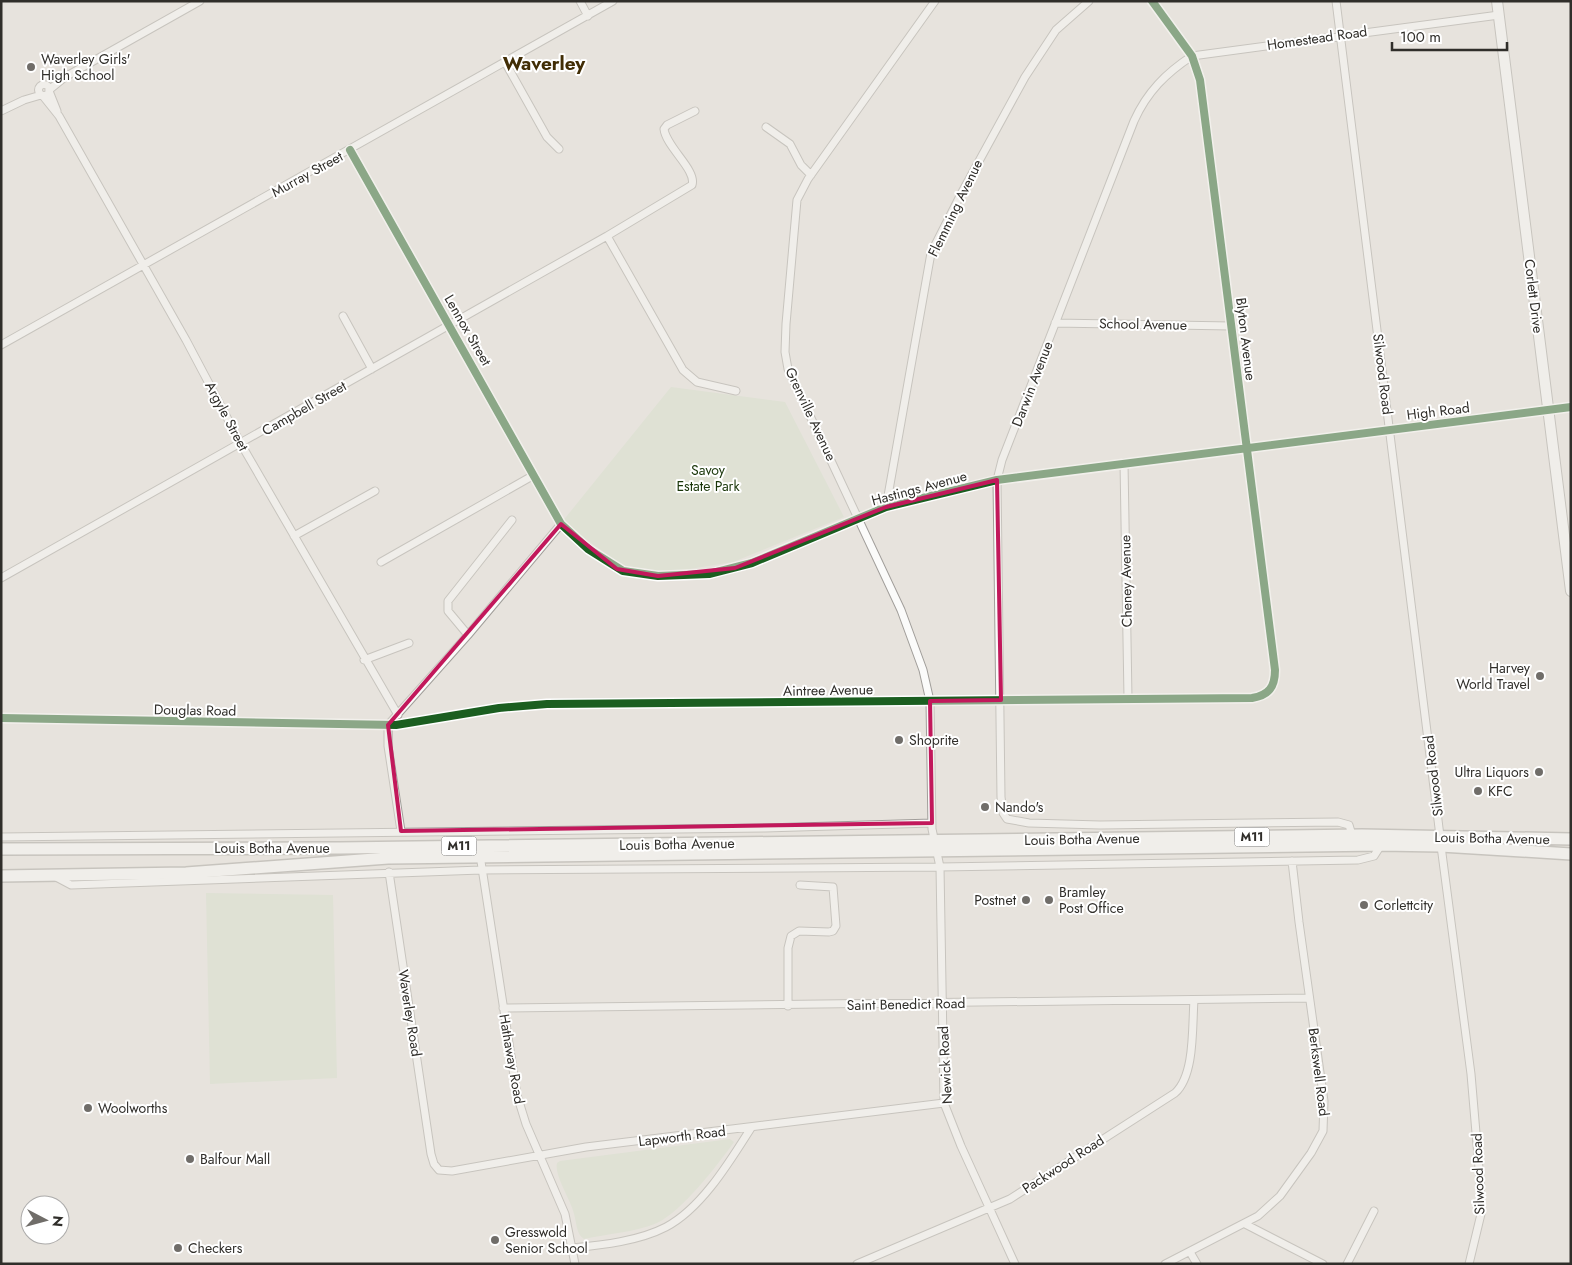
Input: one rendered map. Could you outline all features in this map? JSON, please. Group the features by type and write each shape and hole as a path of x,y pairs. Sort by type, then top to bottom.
{"main road":[{"name":"Corlett Drive","path":"1497,1 1571,591"},
{"name":"Louis Botha Avenue","path":"1,876 186,873 480,852 934,840 1352,835 1441,841 1571,854"},
{"name":"Louis Botha Avenue","path":"1,849 935,852 1571,840"}],"street":[{"path":"1,111 45,91 200,1"},
{"path":"580,1 588,16"},
{"name":"Murray Street","path":"1,345 613,1"},
{"name":"Grenville Avenue","path":"935,1 811,175 798,200 795,215 786,324 786,360 792,380 860,517 910,632 923,670 930,700 932,823 935,852"},
{"name":"Flemming Avenue","path":"886,507 931,253 1025,77 1056,30 1089,1"},
{"name":"Blyton Avenue","path":"1152,1 1192,56 1200,80 1275,670 1272,687 1268,692"},
{"name":"Silwood Road","path":"1336,1 1471,1074 1481,1214 1469,1264"},
{"name":"Homestead Road","path":"1255,47 1499,15"},
{"name":"Darwin Avenue","path":"1003,813 1000,764 997,480 1002,460 1141,105 1158,82 1192,56 1255,47"},
{"path":"505,62 547,137 559,149"},
{"name":"Argyle Street","path":"45,91 144,266 241,444 364,660 398,715"},
{"name":"Campbell Street","path":"1,578 451,325 692,184 692,175 670,144 664,129 667,125 695,112"},
{"path":"766,127 790,144 801,166 811,175"},
{"name":"Lennox Street","path":"350,150 451,325 561,524"},
{"path":"606,236 683,370 697,382 736,391"},
{"path":"343,316 372,369"},
{"name":"School Avenue","path":"1055,323 1231,326"},
{"name":"High Road","path":"1308,440 1571,407"},
{"name":"Hastings Avenue","path":"561,524 588,549 617,569 636,574 658,576 709,574 735,568 886,507 997,480 1308,440"},
{"name":"Cheney Avenue","path":"1124,463 1128,698"},
{"path":"381,562 534,475"},
{"path":"294,536 375,491"},
{"path":"468,635 448,611 448,601 512,520"},
{"path":"400,831 388,746 388,725 468,635 561,524"},
{"path":"364,660 409,643"},
{"name":"Aintree Avenue","path":"388,725 415,723 499,708 547,704 760,704 930,700 1252,698 1268,692"},
{"name":"Douglas Road","path":"1,718 388,725"},
{"name":"Louis Botha Avenue","path":"1003,813 1012,820 1029,823 1107,825 1338,822 1349,825 1352,835"},
{"name":"Louis Botha Avenue","path":"1,837 765,828 932,823"},
{"path":"1028,840 1029,823"},
{"path":"1107,825 1107,839"},
{"name":"Louis Botha Avenue","path":"55,876 71,884 481,870 940,867 1292,861 1366,859 1374,856 1381,845"},
{"path":"1096,849 1096,864"},
{"name":"Hathaway Road","path":"480,852 481,870 519,1102 539,1155 563,1208 575,1264"},
{"name":"Newick Road","path":"935,852 940,867 944,1103 989,1209 1015,1264"},
{"name":"Berkswell Road","path":"1165,1264 1258,1216 1280,1196 1311,1153 1324,1131 1324,1101 1292,861"},
{"name":"Waverley Road","path":"390,872 431,1154"},
{"path":"788,1006 788,948 791,936 799,931 833,931 836,926 833,887 800,885"},
{"name":"Saint Benedict Road","path":"503,1008 788,1006 1309,998"},
{"name":"Packwood Road","path":"857,1264 989,1209 1033,1184 1180,1088 1188,1071 1194,1000"},
{"name":"Lapworth Road","path":"431,1154 436,1167 447,1171 586,1147 944,1103"},
{"path":"572,1248 603,1244 648,1234 673,1223 718,1177 751,1128"},
{"path":"1346,1264 1374,1211"},
{"path":"1245,1224 1323,1264"},
{"path":"1190,1252 1197,1264"}],"highlighted area":[{"path":"997,480 1001,700 930,701 932,823 401,831 388,725 561,524 617,569 658,576 735,568 886,507"}],"green space":[{"name":"Savoy Estate Park","path":"671,387 785,402 844,517 733,562 677,571 630,571 562,522"},
{"path":"206,893 333,895 337,1078 210,1084"},
{"path":"730,1139 734,1142 709,1175 667,1217 657,1223 631,1231 584,1239 580,1235 574,1212 558,1175 557,1163 560,1161"}],"cycle path":[{"path":"1,718 396,725 499,708 547,704 1252,698 1263,695 1272,686 1275,670 1200,80 1192,56 1152,1"},
{"path":"350,150 561,524 588,549 623,571 658,576 709,574 752,563 886,507 997,480 1571,407"}],"place":[{"name":"Waverley Girls' High School","path":"31,67"},
{"name":"Harvey World Travel","path":"1540,676"},
{"name":"Shoprite","path":"899,740"},
{"name":"Ultra Liquors","path":"1539,772"},
{"name":"KFC","path":"1478,791"},
{"name":"Nando's","path":"985,807"},
{"name":"Postnet","path":"1026,900"},
{"name":"Bramley Post Office","path":"1049,900"},
{"name":"Corlettcity","path":"1364,905"},
{"name":"Woolworths","path":"88,1108"},
{"name":"Balfour Mall","path":"190,1159"},
{"name":"Gresswold Senior School","path":"495,1240"},
{"name":"Checkers","path":"178,1248"}],"district":[{"name":"Waverley","path":"544,63"}]}
